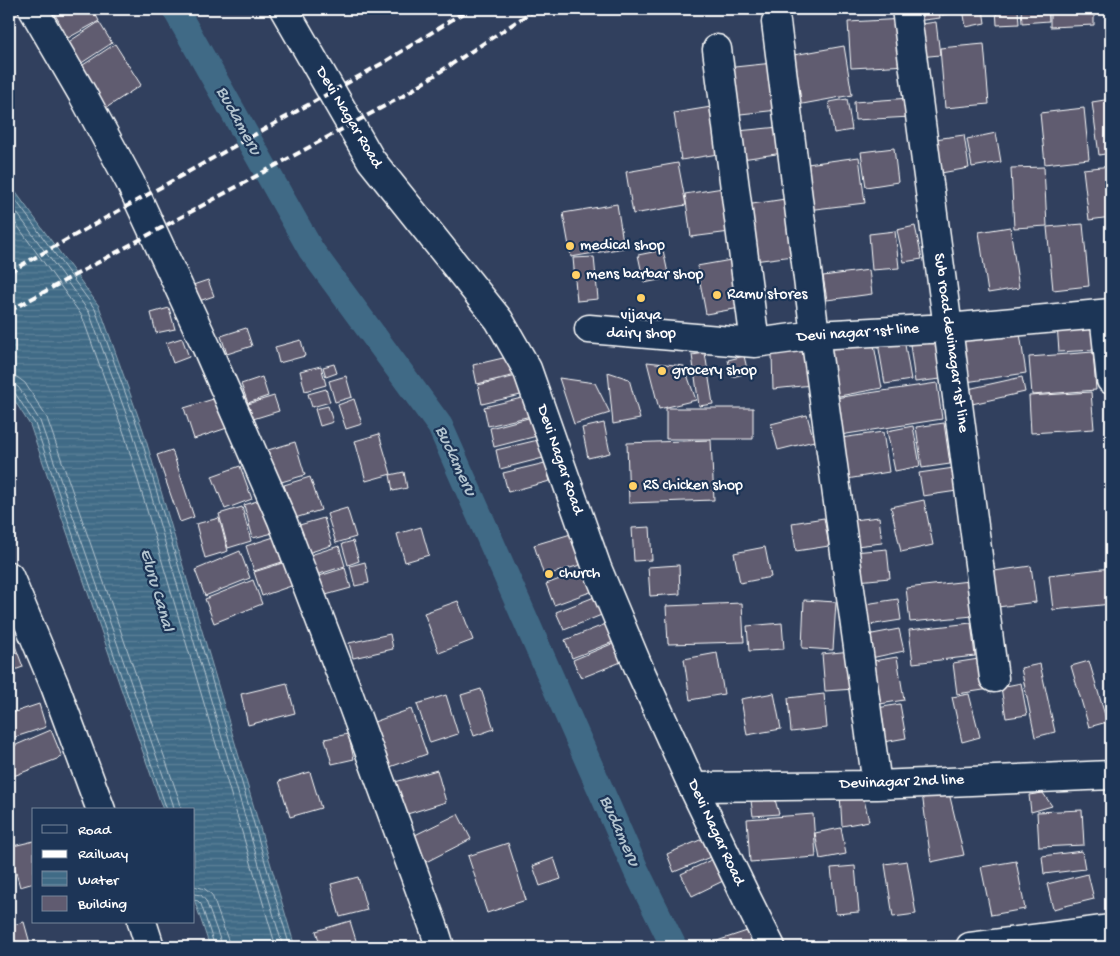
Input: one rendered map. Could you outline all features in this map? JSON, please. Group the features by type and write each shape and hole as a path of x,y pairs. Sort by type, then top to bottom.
{"street":[{"path":"33,9 83,95 130,182 206,346 282,520 347,690 440,947"},
{"name":"Devi Nagar Road","path":"284,9 371,160 499,320 527,369 597,568 638,666 693,786 771,947"},
{"name":"Sub road devinagar 1st line","path":"906,9 994,678"},
{"path":"776,22 815,335 877,785"},
{"path":"589,329 755,343 717,49"},
{"path":"1108,314 1111,380"},
{"name":"Devi nagar 1st line","path":"755,343 815,335 948,328 1108,314"},
{"path":"9,576 55,686 100,808"},
{"name":"Devinagar 2nd line","path":"693,786 877,785 1111,775"},
{"path":"143,924 150,947"},
{"path":"970,947 1111,929"}],"water":[{"name":"Eluru Canal","path":"9,183 99,306 143,430 295,947 210,947 195,902 195,808 162,808 30,425 9,392"}],"building":[{"path":"52,9 93,9 99,21 68,38"},
{"path":"914,9 939,9 940,18 915,21"},
{"path":"941,9 962,9 962,11 942,15"},
{"path":"963,9 983,9 985,23 966,27"},
{"path":"996,9 1018,9 1019,24 997,25"},
{"path":"1021,9 1048,9 1049,21 1022,23"},
{"path":"1050,9 1094,9 1094,25 1050,27"},
{"path":"905,19 908,65 851,68 848,22"},
{"path":"99,22 112,43 77,66 64,45"},
{"path":"936,22 940,55 919,57 915,25"},
{"path":"115,44 141,85 106,108 80,67"},
{"path":"984,44 989,104 945,108 940,48"},
{"path":"844,46 852,95 797,105 788,56"},
{"path":"773,63 778,110 731,115 725,68"},
{"path":"910,98 911,117 855,120 854,102"},
{"path":"847,99 852,130 834,133 829,102"},
{"path":"1111,99 1111,153 1099,155 1092,102"},
{"path":"711,107 718,154 681,160 674,113"},
{"path":"1084,108 1089,159 1045,164 1040,113"},
{"path":"779,127 783,153 742,159 738,131"},
{"path":"996,133 1001,162 972,167 967,139"},
{"path":"964,135 969,168 941,173 935,139"},
{"path":"894,148 898,182 866,187 861,152"},
{"path":"859,157 865,203 807,210 800,165"},
{"path":"678,163 686,205 633,214 626,172"},
{"path":"1111,166 1111,217 1089,220 1083,169"},
{"path":"1044,167 1047,226 1014,228 1011,168"},
{"path":"723,188 730,232 691,237 685,194"},
{"path":"785,199 793,256 754,261 746,205"},
{"path":"617,204 624,248 571,257 563,213"},
{"path":"1083,224 1089,286 1053,290 1047,227"},
{"path":"915,226 922,259 904,262 897,230"},
{"path":"1010,227 1019,288 988,293 979,232"},
{"path":"895,231 899,268 872,270 869,234"},
{"path":"663,250 669,278 644,283 638,255"},
{"path":"594,257 598,299 577,301 573,258"},
{"path":"731,260 740,308 706,314 697,266"},
{"path":"869,270 872,294 827,300 823,276"},
{"path":"208,280 214,296 199,301 193,285"},
{"path":"169,308 175,329 156,333 151,313"},
{"path":"1091,322 1093,350 1059,352 1057,324"},
{"path":"1019,327 1026,373 966,382 959,337"},
{"path":"246,328 252,346 227,354 221,336"},
{"path":"936,334 941,379 915,382 909,337"},
{"path":"182,338 189,357 173,363 166,343"},
{"path":"904,339 911,380 885,384 878,343"},
{"path":"301,340 305,356 279,363 275,347"},
{"path":"873,340 882,388 834,397 825,348"},
{"path":"806,350 812,385 773,389 772,354"},
{"path":"1093,352 1096,390 1032,395 1029,357"},
{"path":"705,353 713,404 699,406 692,355"},
{"path":"516,355 520,374 477,384 473,365"},
{"path":"744,356 748,373 732,377 728,360"},
{"path":"647,362 684,366 696,400 659,409"},
{"path":"334,364 337,373 326,377 323,367"},
{"path":"321,366 326,385 305,391 300,371"},
{"path":"608,372 629,379 640,419 613,424"},
{"path":"521,375 525,394 482,404 478,385"},
{"path":"346,376 352,397 335,402 329,381"},
{"path":"262,377 268,396 248,403 241,384"},
{"path":"1022,377 1025,392 972,404 968,389"},
{"path":"559,378 595,383 610,413 574,424"},
{"path":"937,383 942,419 834,436 828,399"},
{"path":"326,389 330,402 312,407 308,394"},
{"path":"1091,392 1094,429 1031,433 1029,396"},
{"path":"274,396 279,411 253,419 248,404"},
{"path":"220,397 230,427 194,439 184,408"},
{"path":"526,397 531,416 488,426 484,407"},
{"path":"354,399 362,424 346,429 338,405"},
{"path":"328,406 333,422 320,426 315,409"},
{"path":"666,408 753,408 753,439 666,439"},
{"path":"807,415 814,441 778,450 771,424"},
{"path":"532,417 537,436 494,447 490,428"},
{"path":"604,423 610,453 588,458 582,428"},
{"path":"944,423 950,464 922,468 916,427"},
{"path":"913,426 920,466 895,471 887,431"},
{"path":"883,432 889,472 841,480 834,439"},
{"path":"379,434 391,474 366,481 355,441"},
{"path":"538,440 543,458 500,469 496,450"},
{"path":"711,440 714,500 629,503 627,443"},
{"path":"295,442 305,475 278,483 268,450"},
{"path":"172,450 194,517 180,522 157,455"},
{"path":"545,463 550,481 508,492 503,473"},
{"path":"240,466 252,499 225,509 212,476"},
{"path":"954,468 957,491 923,496 919,473"},
{"path":"404,472 407,488 393,491 390,475"},
{"path":"310,477 321,510 295,518 284,485"},
{"path":"267,498 277,532 253,538 244,505"},
{"path":"924,500 933,545 901,552 891,507"},
{"path":"242,507 251,541 228,548 219,514"},
{"path":"347,508 356,537 336,543 327,514"},
{"path":"879,517 882,543 856,546 853,520"},
{"path":"219,518 228,551 205,558 196,524"},
{"path":"324,518 332,545 305,554 296,526"},
{"path":"824,518 829,546 796,551 792,523"},
{"path":"421,527 429,555 405,562 397,534"},
{"path":"650,527 652,560 634,561 632,528"},
{"path":"571,534 580,565 544,576 534,545"},
{"path":"274,537 282,562 254,571 246,546"},
{"path":"353,541 359,561 348,565 342,544"},
{"path":"339,546 345,566 313,576 307,556"},
{"path":"765,547 771,577 740,583 734,553"},
{"path":"887,549 890,578 857,581 854,552"},
{"path":"240,551 250,578 205,596 195,570"},
{"path":"292,560 300,583 262,596 254,572"},
{"path":"365,562 369,583 355,586 350,566"},
{"path":"679,565 680,594 650,596 648,567"},
{"path":"1031,566 1036,602 998,607 994,571"},
{"path":"345,568 351,588 322,596 316,577"},
{"path":"1111,568 1111,604 1053,610 1049,575"},
{"path":"585,570 593,591 554,605 546,584"},
{"path":"253,580 262,604 214,623 205,599"},
{"path":"969,581 973,616 910,622 906,588"},
{"path":"597,596 604,614 564,630 556,612"},
{"path":"898,599 901,620 869,625 865,604"},
{"path":"804,600 836,602 833,650 802,648"},
{"path":"458,601 473,640 439,653 424,613"},
{"path":"742,603 744,642 668,644 666,606"},
{"path":"782,623 784,649 749,651 747,626"},
{"path":"971,623 975,656 913,663 909,630"},
{"path":"606,624 613,642 572,658 565,640"},
{"path":"899,629 904,651 871,658 867,635"},
{"path":"390,634 393,649 353,658 349,643"},
{"path":"11,635 23,667 9,672 9,636"},
{"path":"614,643 621,662 581,678 573,660"},
{"path":"851,651 854,689 825,691 822,654"},
{"path":"717,653 724,694 690,700 684,659"},
{"path":"897,657 904,700 880,704 873,661"},
{"path":"985,658 990,689 957,694 953,663"},
{"path":"1089,661 1107,722 1089,727 1071,666"},
{"path":"1040,664 1055,732 1035,737 1021,668"},
{"path":"287,683 295,713 248,725 241,694"},
{"path":"1021,683 1027,715 1006,718 1001,687"},
{"path":"481,689 494,729 474,736 461,695"},
{"path":"774,693 781,729 747,735 741,699"},
{"path":"824,694 827,728 791,732 788,698"},
{"path":"969,694 980,737 962,742 952,697"},
{"path":"446,695 458,734 430,743 417,704"},
{"path":"39,704 46,727 9,739 9,714"},
{"path":"900,704 906,738 878,743 872,709"},
{"path":"411,709 427,754 387,768 371,723"},
{"path":"51,730 62,757 11,777 9,771 9,748"},
{"path":"348,734 354,759 332,764 325,739"},
{"path":"437,770 446,802 404,815 395,782"},
{"path":"310,772 321,808 290,817 279,781"},
{"path":"862,791 869,821 842,826 840,794"},
{"path":"750,793 774,796 779,814 753,816"},
{"path":"922,793 949,793 964,855 931,862"},
{"path":"1043,793 1052,806 1031,812 1029,795"},
{"path":"1082,810 1084,845 1039,847 1037,812"},
{"path":"458,814 471,839 426,862 413,836"},
{"path":"813,814 816,857 750,862 747,819"},
{"path":"841,828 846,854 820,859 815,833"},
{"path":"707,837 715,855 674,872 667,854"},
{"path":"32,841 32,884 20,887 9,847"},
{"path":"508,843 526,900 487,913 468,856"},
{"path":"1082,851 1085,869 1044,874 1042,856"},
{"path":"554,858 561,879 540,886 533,866"},
{"path":"715,858 725,880 692,896 681,874"},
{"path":"907,861 916,914 893,917 885,864"},
{"path":"1016,861 1025,909 991,915 981,867"},
{"path":"855,866 859,912 836,914 831,868"},
{"path":"1088,874 1094,899 1053,909 1047,884"},
{"path":"358,877 367,910 340,917 331,884"},
{"path":"350,921 358,947 321,947 316,931"},
{"path":"24,922 31,947 9,947 9,926"},
{"path":"750,930 756,947 715,947 714,942"}],"waterway":[{"name":"Budameru","path":"175,9 311,250 440,426 636,870 674,947"}],"railway":[{"path":"9,272 383,63 469,9"},
{"path":"9,311 403,96 536,9"}],"place":[{"name":"medical shop","path":"570,246"},
{"name":"mens barbar shop","path":"576,275"},
{"name":"Ramu stores","path":"717,295"},
{"name":"vijaya dairy shop","path":"641,298"},
{"name":"grocery shop","path":"662,371"},
{"name":"RS chicken shop","path":"633,486"},
{"name":"church","path":"549,574"}]}
